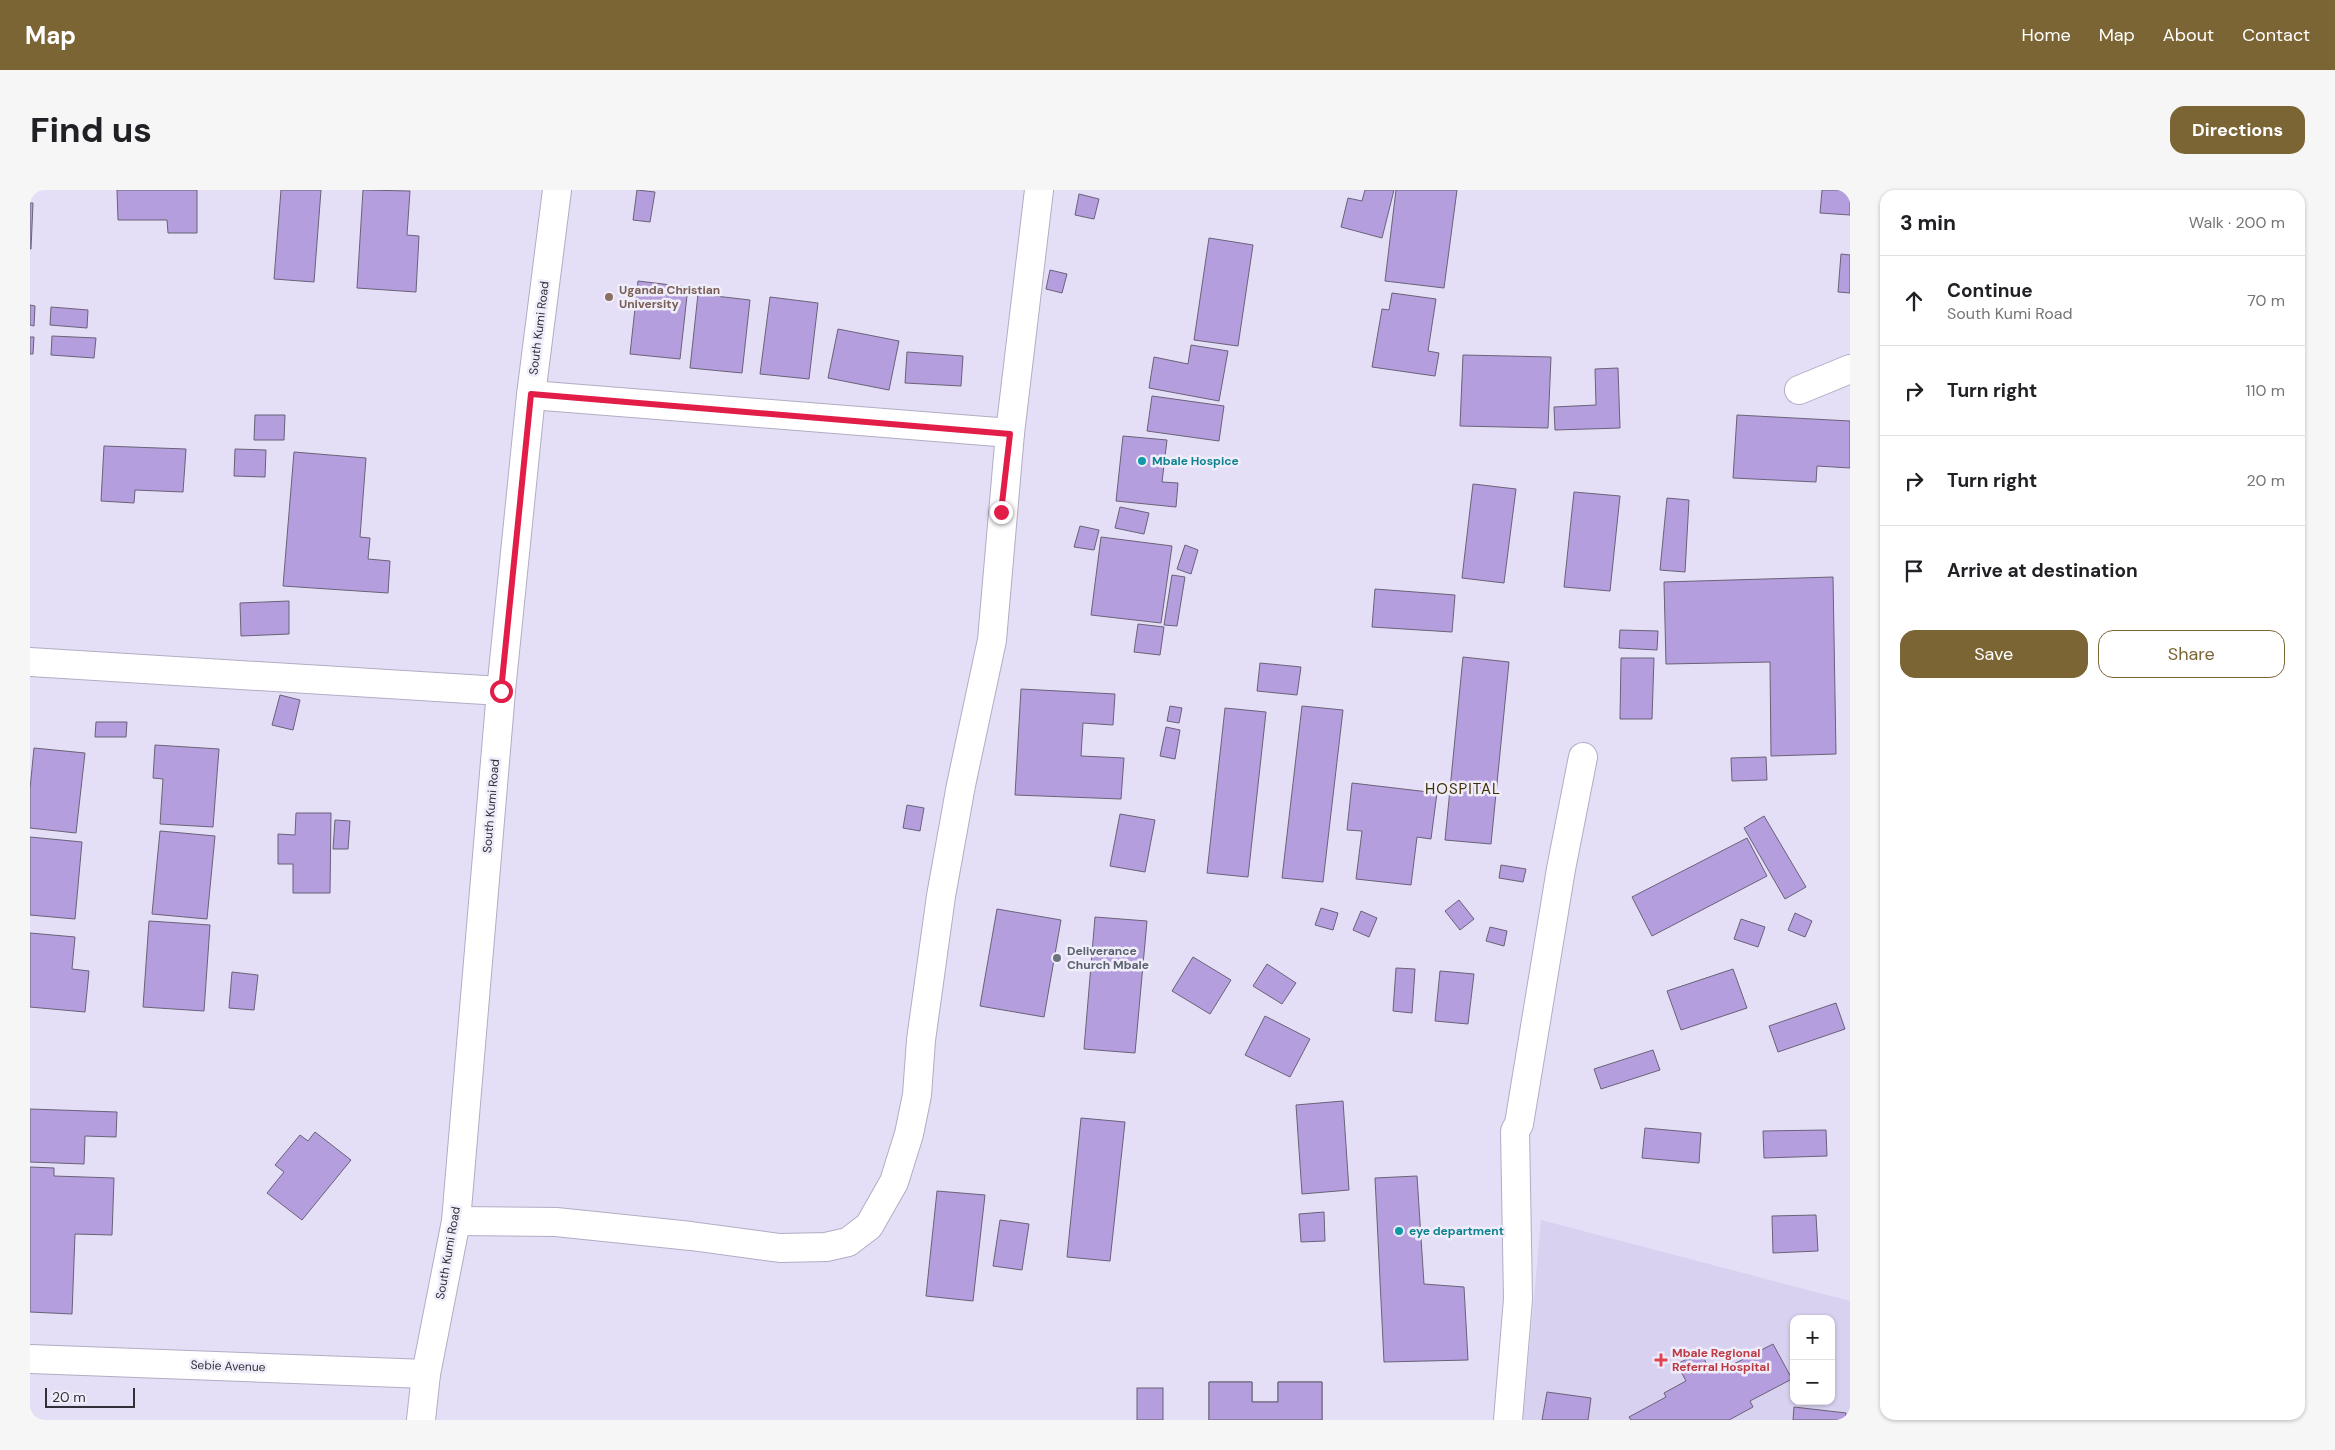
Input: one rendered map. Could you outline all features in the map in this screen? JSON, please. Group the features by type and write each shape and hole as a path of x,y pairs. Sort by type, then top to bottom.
{"street":[{"name":"South Kumi Road","path":"421,1420 426,1374 456,1221 501,691 531,394 557,190"},
{"path":"456,1221 556,1222 691,1236 780,1248 826,1246 848,1242 870,1226 894,1182 917,1095 921,1040 941,896 961,785 992,640 1010,434 1039,190"},
{"path":"1799,390 1850,369"},
{"path":"531,394 1010,434"},
{"path":"30,662 501,691"},
{"path":"1508,1420 1518,1299 1515,1131 1518,1124 1583,757"},
{"name":"Sebie Avenue","path":"30,1359 426,1374"}],"shaded area":[{"name":"Mbale Regional Referral Hospital","path":"1541,1220 1850,1301 1850,1420 1523,1420"}],"building":[{"path":"117,190 197,190 197,233 168,233 167,220 118,220"},
{"path":"281,190 321,190 314,282 274,279"},
{"path":"363,190 410,191 407,235 419,236 416,292 357,288"},
{"path":"637,190 655,192 650,222 633,220"},
{"path":"1365,190 1394,190 1382,238 1341,227 1348,198 1362,201"},
{"path":"1396,190 1457,190 1444,288 1385,281"},
{"path":"1822,190 1850,190 1850,215 1820,213"},
{"path":"1079,194 1099,199 1094,219 1075,215"},
{"path":"30,203 33,203 31,249 30,249"},
{"path":"1209,238 1253,245 1238,346 1194,340"},
{"path":"1841,254 1850,255 1850,293 1838,292"},
{"path":"1050,270 1067,274 1062,293 1046,289"},
{"path":"638,281 688,287 680,359 630,354"},
{"path":"1392,293 1436,299 1428,351 1439,353 1435,376 1372,367 1382,309 1389,310"},
{"path":"698,294 750,300 742,373 690,368"},
{"path":"770,297 818,303 809,379 760,374"},
{"path":"30,305 35,306 34,326 30,325"},
{"path":"51,307 88,310 87,328 50,325"},
{"path":"838,329 899,341 889,390 828,378"},
{"path":"52,336 96,338 94,358 51,355"},
{"path":"30,337 34,337 33,354 30,354"},
{"path":"1191,345 1228,351 1219,401 1149,388 1154,357 1188,364"},
{"path":"907,352 963,356 961,386 905,383"},
{"path":"1463,355 1551,357 1548,428 1460,426"},
{"path":"1618,368 1620,428 1555,430 1554,407 1596,405 1595,369"},
{"path":"1152,396 1224,406 1219,441 1147,431"},
{"path":"255,415 285,415 284,440 254,440"},
{"path":"1737,415 1850,421 1850,468 1817,466 1816,482 1733,478"},
{"name":"Mbale Hospice","path":"1123,436 1167,440 1162,482 1178,483 1176,507 1116,501"},
{"path":"104,446 186,449 183,492 135,490 134,503 101,501"},
{"path":"235,449 266,450 265,477 234,476"},
{"path":"294,452 366,458 360,537 370,538 368,559 390,561 388,593 283,586"},
{"path":"1473,484 1516,489 1504,583 1462,578"},
{"path":"1574,492 1620,496 1610,591 1564,587"},
{"path":"1667,498 1689,500 1685,572 1660,570"},
{"path":"1120,507 1149,513 1144,534 1115,528"},
{"path":"1080,526 1099,530 1094,550 1074,547"},
{"path":"1101,537 1172,546 1161,623 1091,615"},
{"path":"1185,545 1198,550 1191,574 1177,569"},
{"path":"1172,575 1185,577 1177,626 1164,625"},
{"path":"1833,577 1836,754 1771,756 1770,662 1666,664 1664,582"},
{"path":"1375,589 1455,595 1452,632 1372,627"},
{"path":"289,601 289,634 241,636 240,603"},
{"path":"1138,624 1164,627 1160,655 1134,652"},
{"path":"1620,630 1658,631 1657,650 1619,648"},
{"path":"1463,657 1509,662 1491,844 1445,840"},
{"path":"1621,658 1654,658 1652,719 1620,719"},
{"path":"1260,663 1301,667 1297,695 1257,691"},
{"path":"1021,689 1115,694 1113,725 1083,723 1081,756 1124,758 1121,799 1015,795"},
{"path":"280,695 300,700 293,730 272,725"},
{"path":"1170,706 1182,708 1179,723 1167,721"},
{"path":"1302,706 1343,710 1323,882 1282,878"},
{"path":"1225,708 1266,712 1248,877 1207,873"},
{"path":"96,722 127,722 126,737 95,737"},
{"path":"1166,727 1180,730 1175,759 1160,756"},
{"path":"155,745 219,749 213,827 160,824 163,779 153,778"},
{"path":"34,748 85,753 76,833 30,828 30,789"},
{"path":"1766,757 1767,780 1732,781 1731,758"},
{"path":"1352,783 1437,793 1431,839 1417,837 1411,885 1356,879 1362,831 1347,830"},
{"path":"907,805 924,808 920,831 903,828"},
{"path":"296,813 331,813 330,893 293,893 293,864 278,864 278,834 295,835"},
{"path":"1120,814 1155,820 1145,872 1110,866"},
{"path":"1764,816 1806,887 1785,899 1744,828"},
{"path":"335,820 350,821 348,849 333,849"},
{"path":"160,831 215,836 207,919 152,914"},
{"path":"30,837 82,842 75,919 30,915"},
{"path":"1747,838 1767,876 1652,936 1632,897"},
{"path":"1501,865 1526,869 1523,882 1499,878"},
{"path":"1459,900 1474,919 1460,930 1445,911"},
{"path":"1321,908 1338,913 1333,930 1315,925"},
{"path":"997,909 1061,920 1044,1017 980,1006"},
{"path":"1361,911 1377,918 1369,937 1353,930"},
{"path":"1795,913 1812,921 1805,937 1788,930"},
{"path":"1095,917 1147,921 1135,1053 1084,1049"},
{"path":"1741,919 1765,927 1758,947 1734,939"},
{"path":"149,921 210,925 204,1011 143,1007"},
{"path":"1490,927 1507,931 1504,946 1486,941"},
{"path":"30,933 75,937 72,969 89,971 85,1012 30,1007"},
{"path":"1193,957 1231,980 1210,1014 1172,991"},
{"path":"1267,964 1296,983 1282,1004 1253,986"},
{"path":"1396,968 1415,969 1412,1013 1393,1011"},
{"path":"1733,969 1747,1008 1681,1030 1667,991"},
{"path":"1440,971 1474,974 1468,1024 1435,1021"},
{"path":"232,972 258,975 254,1010 229,1008"},
{"path":"1836,1003 1845,1029 1778,1052 1769,1026"},
{"path":"1265,1016 1310,1039 1290,1077 1245,1055"},
{"path":"1653,1050 1660,1070 1601,1089 1594,1069"},
{"path":"1343,1101 1349,1190 1302,1194 1296,1105"},
{"path":"30,1109 117,1112 116,1137 85,1136 84,1164 30,1162"},
{"path":"1081,1118 1125,1122 1110,1261 1067,1257"},
{"path":"1645,1128 1701,1133 1699,1163 1642,1158"},
{"path":"1826,1130 1827,1156 1764,1158 1763,1131"},
{"path":"315,1132 351,1160 302,1220 267,1193 284,1172 275,1165 300,1135 308,1141"},
{"path":"30,1167 54,1168 54,1176 114,1178 112,1235 75,1234 72,1314 30,1312"},
{"name":"eye department","path":"1417,1176 1424,1284 1464,1287 1468,1360 1384,1362 1375,1178"},
{"path":"937,1191 985,1195 973,1301 926,1296"},
{"path":"1324,1212 1325,1241 1301,1242 1299,1214"},
{"path":"1816,1215 1818,1251 1773,1253 1772,1216"},
{"path":"1000,1220 1029,1224 1022,1270 993,1266"},
{"path":"1773,1344 1790,1375 1790,1380 1750,1401 1753,1407 1729,1420 1631,1420 1629,1417 1666,1397 1664,1393 1686,1381 1677,1364 1701,1352 1709,1369 1723,1362 1726,1368"},
{"path":"1209,1382 1252,1382 1252,1402 1278,1402 1278,1382 1322,1382 1322,1420 1209,1420"},
{"path":"1209,1382 1252,1382 1252,1402 1278,1402 1278,1382 1322,1382 1322,1420 1209,1420"},
{"path":"1137,1388 1163,1388 1163,1420 1137,1420"},
{"path":"1547,1392 1591,1398 1588,1420 1542,1420"},
{"path":"1794,1407 1846,1413 1845,1420 1793,1420"}],"place":[{"name":"Uganda Christian University","path":"609,297"},
{"name":"Mbale Hospice","path":"1142,461"},
{"name":"Deliverance Church Mbale","path":"1057,958"},
{"name":"eye department","path":"1399,1231"},
{"name":"Mbale Regional Referral Hospital","path":"1661,1360"}],"district":[{"name":"HOSPITAL","path":"1463,789"}],"route":[{"path":"501,691 531,394 1010,434 1001,512"}]}
